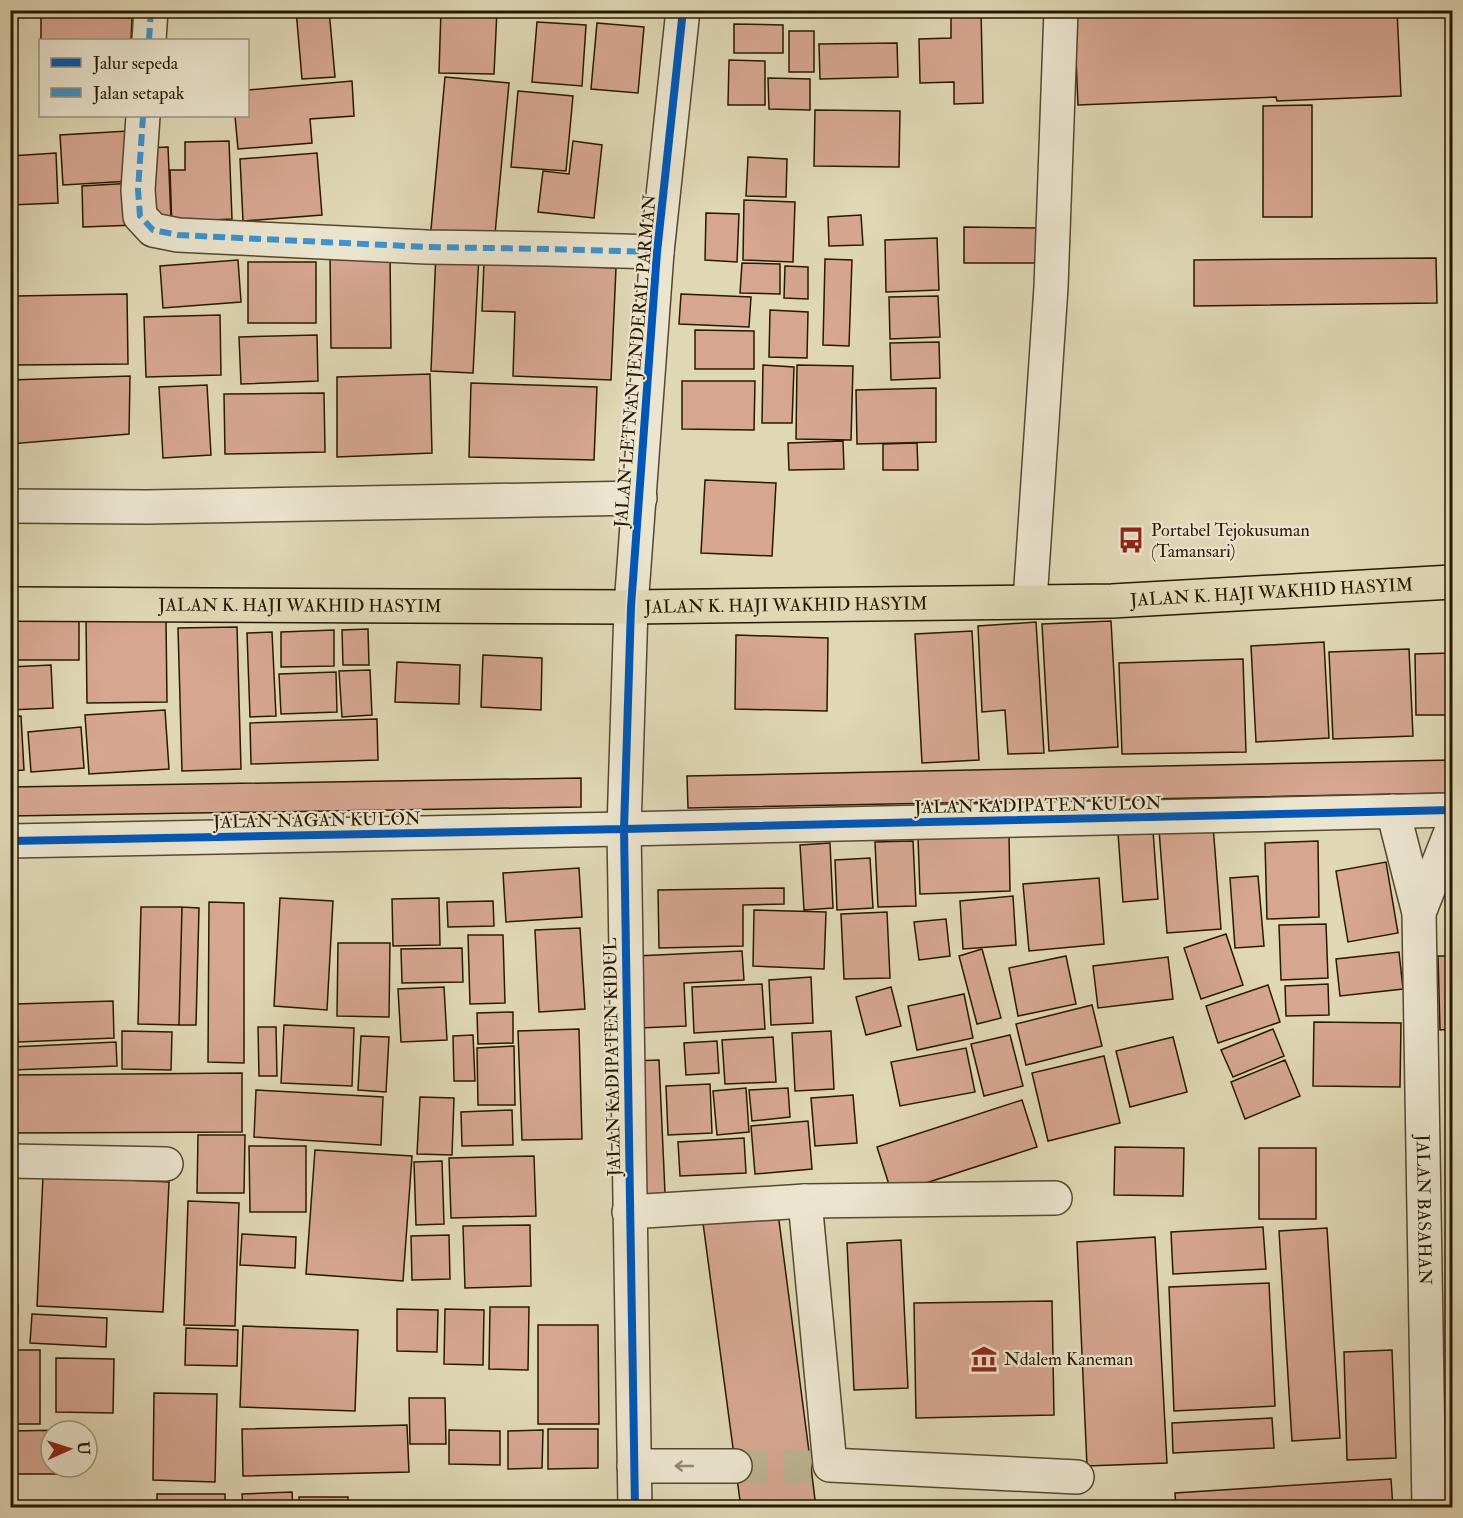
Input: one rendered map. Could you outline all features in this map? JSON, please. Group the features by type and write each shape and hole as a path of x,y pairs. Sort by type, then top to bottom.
{"main road":[{"name":"JALAN K. HAJI WAKHID HASYIM","path":"10,604 631,607 1112,601 1452,582"}],"street":[{"path":"149,39 151,10"},
{"name":"JALAN LETNAN JENDERAL PARMAN","path":"631,607 657,252 683,10"},
{"path":"1030,601 1051,287 1061,10"},
{"path":"143,117 138,190 140,216 153,230 178,234 427,247 657,252"},
{"path":"10,506 147,507 639,498"},
{"name":"JALAN KADIPATEN KIDUL","path":"631,607 624,829 634,1508"},
{"name":"JALAN KADIPATEN KULON","path":"624,829 1452,810"},
{"name":"JALAN BASAHAN","path":"1393,811 1419,913 1429,1508"},
{"name":"JALAN NAGAN KULON","path":"10,841 624,829"},
{"name":"JALAN BASAHAN","path":"1419,913 1452,829"},
{"path":"10,1161 166,1164"},
{"path":"629,1212 805,1201 1054,1198"},
{"path":"805,1201 820,1466 1077,1477"},
{"path":"634,1466 735,1466"}],"building":[{"path":"10,10 18,10 17,39 10,39"},
{"path":"296,10 329,10 335,77 302,79"},
{"path":"441,10 497,10 494,74 439,73"},
{"path":"791,10 876,10 876,13 791,14"},
{"path":"951,10 981,10 983,103 954,104 954,82 920,83 919,39 951,38"},
{"path":"1074,10 1397,10 1401,96 1277,101 1276,97 1078,105"},
{"path":"41,16 132,18 131,39 41,39"},
{"path":"537,22 586,25 582,86 532,82"},
{"path":"597,23 644,27 638,93 591,89"},
{"path":"734,24 783,25 783,53 734,53"},
{"path":"789,31 814,31 814,72 789,72"},
{"path":"897,43 898,77 820,79 819,44"},
{"path":"729,60 765,61 765,105 728,105"},
{"path":"445,77 509,83 494,245 430,240"},
{"path":"768,78 810,79 810,110 769,109"},
{"path":"352,81 354,116 310,119 312,143 238,149 235,117 249,117 249,90"},
{"path":"518,91 573,96 566,171 511,167"},
{"path":"1312,105 1312,217 1263,217 1263,106"},
{"path":"815,110 900,111 899,167 814,166"},
{"path":"128,131 131,181 63,185 60,135"},
{"path":"229,141 232,219 212,220 213,230 172,231 170,170 185,170 185,142"},
{"path":"573,141 602,145 594,218 538,212 543,171 569,174"},
{"path":"168,147 171,219 150,220 147,148"},
{"path":"56,153 58,203 10,205 10,156"},
{"path":"317,153 322,215 243,221 240,159"},
{"path":"748,157 787,159 786,197 746,196"},
{"path":"134,183 136,225 83,227 82,186"},
{"path":"744,200 795,202 793,262 743,260"},
{"path":"706,213 739,214 737,262 705,260"},
{"path":"861,215 863,245 829,246 828,217"},
{"path":"964,227 1041,228 1041,263 964,263"},
{"path":"937,238 939,290 886,292 885,240"},
{"path":"436,252 479,254 473,373 431,371"},
{"path":"330,254 390,254 391,348 331,348"},
{"path":"1436,258 1437,303 1194,306 1194,260"},
{"path":"825,259 852,260 849,346 823,345"},
{"path":"238,260 241,302 163,308 160,266"},
{"path":"248,262 316,262 316,323 248,323"},
{"path":"484,262 616,268 611,380 513,376 515,312 482,311"},
{"path":"742,263 780,264 780,294 740,293"},
{"path":"785,266 808,267 808,299 784,298"},
{"path":"127,294 128,364 17,365 16,296"},
{"path":"681,294 751,297 749,327 679,324"},
{"path":"938,296 940,337 890,339 889,297"},
{"path":"770,310 808,312 807,358 769,357"},
{"path":"220,315 221,375 146,377 144,317"},
{"path":"695,330 754,331 754,369 695,369"},
{"path":"317,335 318,381 241,384 239,337"},
{"path":"939,342 940,378 891,380 890,343"},
{"path":"763,365 794,367 792,423 762,423"},
{"path":"797,365 853,366 851,440 796,439"},
{"path":"430,374 432,453 337,457 337,377"},
{"path":"130,376 129,434 10,444 10,380"},
{"path":"682,381 755,381 754,430 682,429"},
{"path":"471,383 597,387 594,460 469,457"},
{"path":"207,385 211,455 163,458 159,387"},
{"path":"936,388 936,442 857,444 856,390"},
{"path":"324,393 325,452 225,454 224,394"},
{"path":"843,441 844,469 789,470 788,443"},
{"path":"917,443 918,470 883,470 883,444"},
{"path":"705,480 776,483 772,556 701,553"},
{"path":"10,615 79,616 79,660 10,660"},
{"path":"86,620 166,620 167,702 87,703"},
{"path":"1111,621 1118,747 1049,751 1042,624"},
{"path":"1036,622 1044,753 1008,754 1005,710 982,712 978,626"},
{"path":"237,627 241,769 182,771 178,628"},
{"path":"368,629 369,665 343,665 342,630"},
{"path":"334,630 334,666 281,667 281,632"},
{"path":"972,631 979,760 922,763 915,634"},
{"path":"272,632 276,716 250,717 247,633"},
{"path":"736,635 828,638 827,711 735,709"},
{"path":"1324,642 1329,738 1256,742 1251,646"},
{"path":"1409,649 1413,736 1333,739 1329,652"},
{"path":"1452,653 1452,715 1416,715 1415,654"},
{"path":"483,655 542,658 541,710 481,707"},
{"path":"1243,659 1246,752 1122,754 1119,663"},
{"path":"397,662 460,665 459,704 395,702"},
{"path":"51,665 53,708 10,710 10,667"},
{"path":"370,670 372,715 342,717 339,671"},
{"path":"336,672 337,712 281,714 279,674"},
{"path":"165,710 169,769 89,774 85,715"},
{"path":"21,716 24,770 10,771 10,717"},
{"path":"377,719 378,760 251,764 250,723"},
{"path":"81,727 84,768 31,772 28,732"},
{"path":"1452,760 1452,793 688,808 687,776"},
{"path":"581,778 581,807 10,816 10,787"},
{"path":"1213,825 1221,929 1167,933 1159,830"},
{"path":"1153,831 1158,899 1123,902 1118,833"},
{"path":"1009,834 1010,891 920,894 918,837"},
{"path":"913,841 916,906 878,907 875,842"},
{"path":"1318,841 1319,917 1267,919 1265,843"},
{"path":"830,843 833,908 804,910 800,845"},
{"path":"870,858 873,908 837,910 835,860"},
{"path":"1386,862 1398,933 1348,942 1336,871"},
{"path":"579,868 582,917 506,922 503,873"},
{"path":"1258,876 1264,946 1235,948 1230,878"},
{"path":"1099,878 1104,944 1029,951 1023,884"},
{"path":"784,888 784,904 743,905 743,946 659,948 658,890"},
{"path":"1013,896 1016,945 963,949 960,901"},
{"path":"280,898 333,901 327,1010 274,1006"},
{"path":"439,898 440,945 393,946 392,899"},
{"path":"493,901 494,926 448,927 447,902"},
{"path":"209,902 244,903 244,1063 208,1062"},
{"path":"141,907 182,907 179,1025 138,1024"},
{"path":"182,907 199,908 196,1025 179,1025"},
{"path":"754,910 826,912 824,969 753,966"},
{"path":"1449,911 1452,911 1452,951 1450,951"},
{"path":"887,912 890,978 844,979 841,914"},
{"path":"946,919 950,956 919,960 914,922"},
{"path":"1326,924 1328,978 1281,980 1279,925"},
{"path":"580,928 585,1009 539,1012 535,930"},
{"path":"1226,934 1243,985 1201,999 1184,948"},
{"path":"468,935 503,935 505,1003 470,1004"},
{"path":"338,943 390,943 389,1017 337,1016"},
{"path":"462,948 463,982 402,983 401,949"},
{"path":"982,949 1001,1018 977,1024 959,956"},
{"path":"742,951 744,980 684,983 686,1026 639,1028 636,956"},
{"path":"1399,952 1403,989 1340,996 1336,959"},
{"path":"1066,956 1076,1004 1018,1016 1009,968"},
{"path":"1438,956 1452,956 1452,1029 1440,1030"},
{"path":"1168,957 1173,999 1098,1008 1093,966"},
{"path":"811,977 813,1023 771,1025 769,980"},
{"path":"762,984 765,1029 694,1033 692,987"},
{"path":"1328,984 1329,1015 1286,1016 1285,986"},
{"path":"1268,985 1280,1022 1218,1043 1206,1006"},
{"path":"444,987 447,1040 401,1042 398,989"},
{"path":"891,987 901,1026 866,1035 856,997"},
{"path":"964,994 973,1038 917,1050 908,1006"},
{"path":"113,1001 114,1038 18,1042 16,1004"},
{"path":"1092,1005 1102,1046 1026,1065 1016,1024"},
{"path":"513,1012 513,1043 478,1044 477,1013"},
{"path":"1314,1022 1401,1023 1400,1087 1313,1086"},
{"path":"284,1025 354,1028 352,1086 281,1083"},
{"path":"258,1027 276,1027 277,1076 259,1076"},
{"path":"579,1029 582,1139 522,1140 518,1031"},
{"path":"1273,1029 1284,1056 1233,1077 1221,1050"},
{"path":"122,1031 172,1032 171,1070 122,1069"},
{"path":"831,1031 834,1089 795,1091 792,1033"},
{"path":"473,1035 475,1081 454,1081 453,1036"},
{"path":"1010,1035 1023,1086 984,1096 971,1044"},
{"path":"361,1036 389,1037 386,1092 358,1090"},
{"path":"773,1037 776,1082 725,1084 722,1040"},
{"path":"1173,1037 1187,1092 1130,1107 1116,1051"},
{"path":"717,1041 719,1073 686,1075 684,1043"},
{"path":"116,1042 117,1066 12,1070 12,1047"},
{"path":"514,1046 515,1105 478,1105 477,1048"},
{"path":"966,1048 975,1092 900,1106 891,1062"},
{"path":"1104,1056 1120,1123 1048,1141 1032,1073"},
{"path":"659,1060 665,1193 638,1195 632,1061"},
{"path":"1285,1060 1300,1096 1245,1119 1231,1082"},
{"path":"242,1073 242,1132 10,1133 10,1075"},
{"path":"710,1084 712,1133 668,1135 666,1086"},
{"path":"746,1088 749,1132 717,1135 713,1091"},
{"path":"788,1088 790,1117 752,1121 749,1090"},
{"path":"256,1090 383,1097 381,1145 254,1137"},
{"path":"853,1095 857,1143 815,1146 811,1098"},
{"path":"420,1097 454,1098 452,1155 417,1154"},
{"path":"1022,1100 1037,1147 892,1194 877,1147"},
{"path":"512,1110 513,1145 462,1146 461,1112"},
{"path":"808,1121 812,1169 755,1174 751,1126"},
{"path":"198,1135 245,1135 244,1193 197,1193"},
{"path":"744,1138 746,1173 680,1176 678,1142"},
{"path":"249,1146 306,1146 306,1212 250,1212"},
{"path":"1115,1147 1184,1148 1183,1196 1114,1195"},
{"path":"1259,1148 1316,1148 1316,1219 1259,1219"},
{"path":"315,1150 412,1156 403,1281 306,1274"},
{"path":"534,1156 536,1216 451,1218 449,1158"},
{"path":"442,1161 444,1224 416,1225 414,1162"},
{"path":"43,1176 169,1182 163,1312 37,1306"},
{"path":"188,1201 239,1203 235,1326 184,1325"},
{"path":"778,1213 816,1508 741,1508 703,1223"},
{"path":"530,1225 531,1286 465,1288 463,1226"},
{"path":"1263,1227 1266,1269 1173,1274 1171,1232"},
{"path":"1327,1228 1340,1438 1292,1441 1279,1231"},
{"path":"242,1234 296,1237 295,1268 240,1265"},
{"path":"449,1235 450,1279 412,1280 411,1236"},
{"path":"1155,1237 1167,1463 1087,1466 1077,1242"},
{"path":"901,1240 908,1388 854,1390 847,1243"},
{"path":"1269,1283 1275,1406 1174,1411 1169,1287"},
{"name":"Ndalem Kaneman","path":"1052,1301 1054,1415 916,1418 914,1303"},
{"path":"10,1305 18,1305 16,1345 10,1344"},
{"path":"490,1307 529,1307 528,1370 489,1369"},
{"path":"397,1309 438,1310 437,1352 397,1351"},
{"path":"445,1309 484,1310 483,1365 444,1364"},
{"path":"32,1314 107,1318 106,1347 30,1343"},
{"path":"538,1325 598,1325 599,1424 538,1424"},
{"path":"243,1326 358,1330 355,1411 240,1407"},
{"path":"186,1328 238,1330 237,1366 185,1365"},
{"path":"10,1350 40,1350 39,1424 10,1424"},
{"path":"1392,1350 1396,1458 1347,1460 1344,1352"},
{"path":"56,1358 114,1359 113,1413 56,1412"},
{"path":"154,1393 217,1394 215,1482 153,1480"},
{"path":"409,1398 445,1398 446,1444 410,1444"},
{"path":"1272,1418 1274,1448 1173,1453 1172,1423"},
{"path":"407,1425 409,1472 243,1476 242,1429"},
{"path":"548,1429 598,1429 598,1468 548,1469"},
{"path":"39,1430 39,1474 10,1474 10,1431"},
{"path":"449,1430 500,1431 500,1465 449,1464"},
{"path":"543,1430 542,1468 508,1469 508,1431"},
{"path":"1391,1479 1393,1508 1176,1508 1175,1493"},
{"path":"292,1492 293,1508 243,1508 242,1494"},
{"path":"157,1494 225,1494 225,1508 157,1508"},
{"path":"299,1497 348,1497 348,1508 300,1508"},
{"path":"684,1502 685,1508 652,1508"},
{"path":"356,1504 407,1504 407,1508 356,1508"}],"tunnel":[{"path":"735,1466 811,1467"}],"marked path":[{"path":"149,39 151,10"},
{"path":"143,117 138,190 140,216 153,230 178,235 427,247 657,252"}],"cycle path":[{"path":"635,1508 624,829 631,607 657,252 683,10"},
{"path":"10,841 1452,810"}],"place":[{"name":"Portabel Tejokusuman (Tamansari)","path":"1131,540"},
{"name":"Ndalem Kaneman","path":"984,1359"}]}
